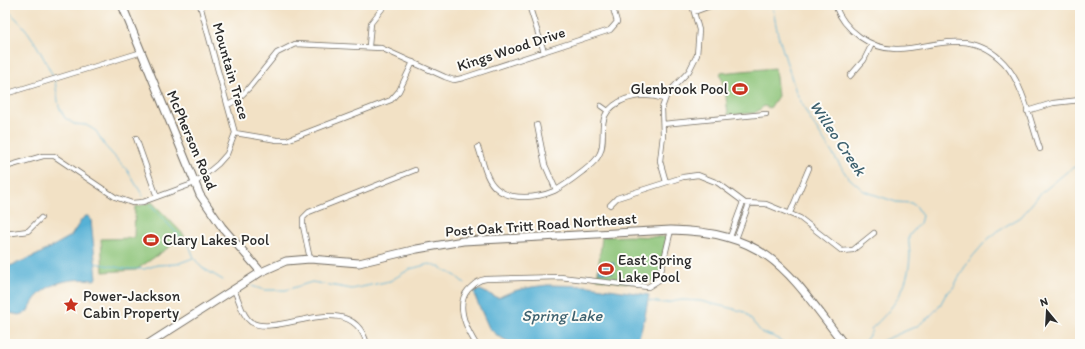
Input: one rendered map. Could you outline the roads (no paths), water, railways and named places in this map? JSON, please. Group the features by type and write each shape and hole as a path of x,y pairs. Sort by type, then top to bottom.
{"street":[{"name":"McPherson Road","path":"122,5 195,184 214,218 261,272"},
{"name":"Mountain Trace","path":"5,167 43,156 54,156 121,200 138,203 195,184 227,154 235,133 200,5"},
{"path":"369,46 371,23 385,5"},
{"path":"529,5 544,52"},
{"path":"612,5 617,22 616,26 621,29"},
{"path":"666,182 660,161 663,124 662,111 664,100 670,90 688,71 697,55 699,30 692,5"},
{"path":"694,12 713,5"},
{"path":"835,5 840,16 852,30 872,44 886,48 898,49 953,41 980,46 996,57 1009,70 1017,84 1040,149"},
{"name":"Kings Wood Drive","path":"228,104 237,100 248,89 277,53 289,46 303,44 369,46 381,48 454,80 544,52 610,30 616,26"},
{"path":"850,76 864,60 872,44"},
{"path":"5,94 142,52"},
{"path":"235,133 277,140 287,140 385,103 399,92 413,62"},
{"path":"478,147 490,180 501,192 509,196 521,197 542,195 556,190 593,164 599,156 603,144 604,122 608,112 619,102 639,96 650,95 664,100"},
{"path":"1027,111 1053,103 1080,100"},
{"path":"601,106 608,112"},
{"path":"663,124 766,114"},
{"path":"537,125 545,165 556,190"},
{"path":"136,138 157,197"},
{"path":"790,213 809,168"},
{"path":"310,260 301,216 415,170"},
{"path":"610,205 617,198 666,182 690,176 707,177 718,182 742,202 749,204 766,204 790,213 812,226 842,251 853,250 874,233"},
{"path":"733,238 742,202"},
{"path":"733,238 749,204"},
{"path":"5,234 28,231 41,218"},
{"path":"476,344 461,305 464,295 477,281 486,279 560,277 648,287 660,280 670,230"},
{"name":"Post Oak Tritt Road Northeast","path":"148,344 261,272 286,261 310,260 359,263 417,249 463,241 670,230 705,232 733,238 763,253 786,271 844,344"},
{"path":"233,289 245,315 253,323 272,324 310,318 336,317 355,324 363,335 367,344"}],"water":[{"path":"89,216 91,220 97,278 94,280 70,280 62,282 47,288 41,293 35,299 27,312 19,315 5,312 5,268 37,255 71,236 82,219"},
{"name":"East Spring Lake Pool","path":"608,262 614,263 613,273 599,272 600,264 607,266"},
{"name":"Spring Lake","path":"548,285 589,286 649,295 637,344 513,344 498,336 489,328 476,299 475,292 480,290 498,298 516,290"}],"waterway":[{"name":"Willeo Creek","path":"772,5 778,35 796,92 810,119 847,176 864,191 896,202 911,203 917,207 922,216 920,223 909,236 909,267 907,277 899,296 887,313 871,329 872,331 863,344"},
{"path":"5,9 21,23 34,40 54,78"},
{"path":"55,81 59,107 65,118 74,124 86,125 96,131 105,146 127,170 143,196"},
{"path":"875,344 917,326 928,318 939,307 946,294 953,288 967,263 986,241 997,231 1021,217 1039,195 1069,170 1080,164"},
{"path":"150,205 190,247 194,258 201,267 223,280"},
{"path":"95,263 126,269 144,269 157,265 177,264 193,258"},
{"path":"252,286 264,290 286,290 312,282 352,289 390,281 410,269 429,264 437,266 456,276 465,284"},
{"path":"473,290 476,296"},
{"path":"649,301 665,303 682,300 700,301 745,312 762,333 775,337 786,344"}],"place":[{"name":"Glenbrook Pool","path":"740,89"},
{"name":"Clary Lakes Pool","path":"151,240"},
{"name":"East Spring Lake Pool","path":"606,269"},
{"name":"Power-Jackson Cabin Property","path":"71,305"}]}
